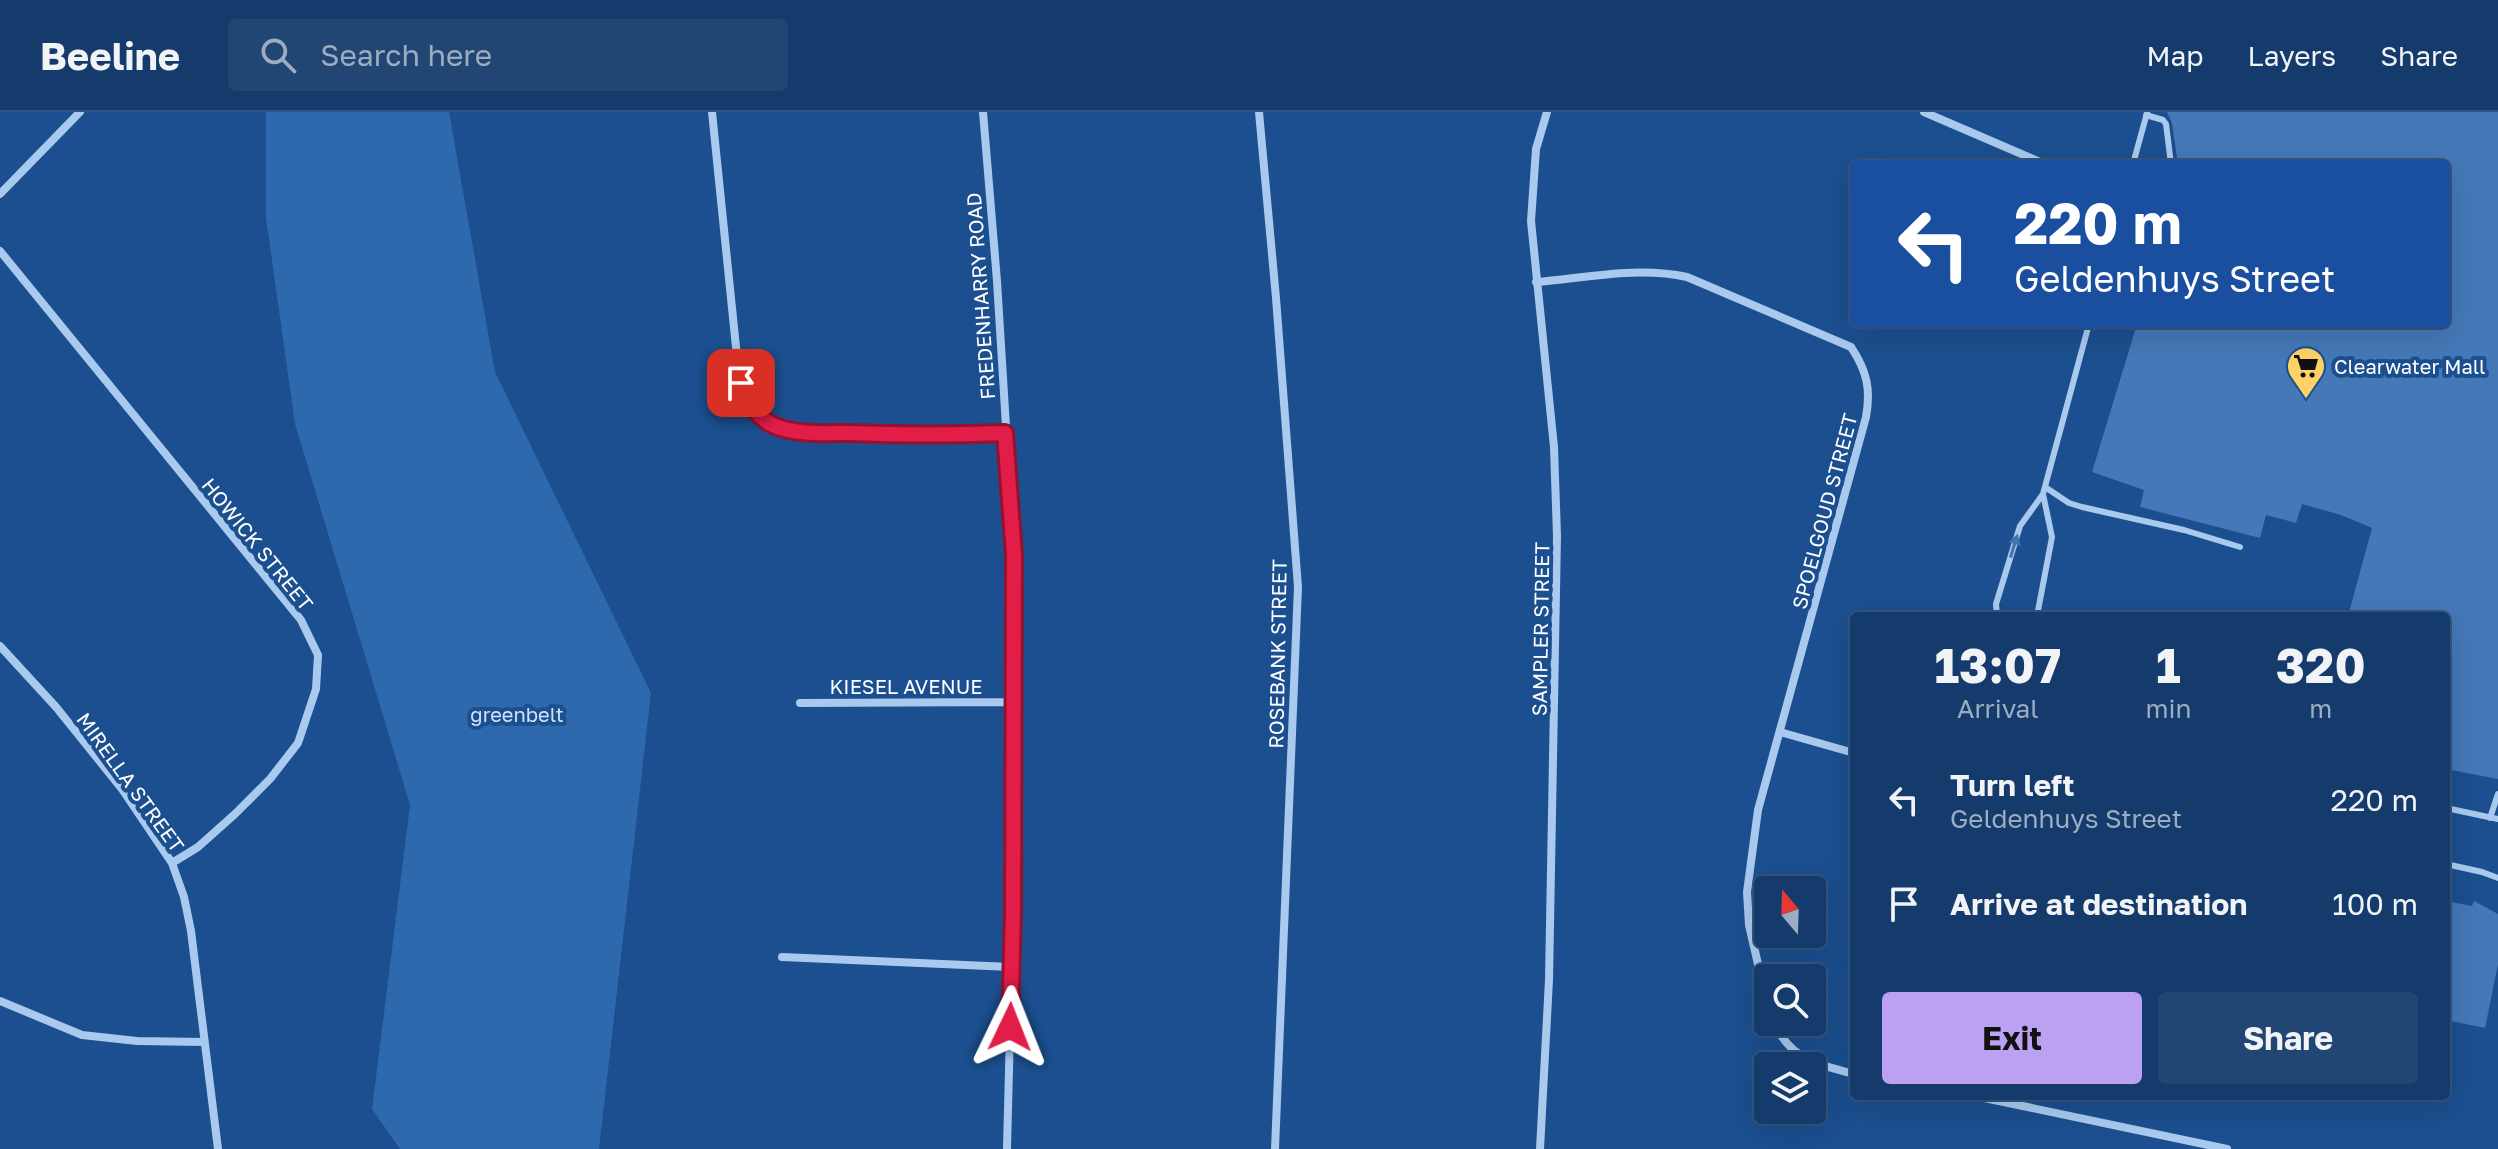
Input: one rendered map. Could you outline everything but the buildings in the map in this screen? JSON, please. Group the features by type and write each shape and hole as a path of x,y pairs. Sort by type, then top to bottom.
{"street":[{"path":"0,194 80,112"},
{"path":"712,112 741,383 748,401 760,416 775,426 802,432 926,436 1005,433"},
{"name":"FREDENHARRY ROAD","path":"983,112 1014,555 1007,1149"},
{"name":"ROSEBANK STREET","path":"1259,112 1298,587 1275,1149"},
{"name":"SAMPLER STREET","path":"1540,1149 1549,980 1557,536 1554,447 1531,221 1536,149 1547,112"},
{"path":"1924,112 2035,160"},
{"name":"HOWICK STREET","path":"0,251 301,620 318,655 316,689 298,743 270,779 235,814 198,847 172,863"},
{"name":"SPOELGOUD STREET","path":"1536,282 1646,272 1666,272 1687,277 1851,347 1868,379 1870,399 1866,417 1758,810 1747,892 1749,925 1758,964"},
{"name":"MIRELLA STREET","path":"0,646 46,696 122,789 172,863 184,897 191,931 218,1149"},
{"name":"KIESEL AVENUE","path":"800,703 1012,702"},
{"path":"1780,732 1850,752"},
{"path":"782,957 1011,967"},
{"path":"0,1001 82,1035 137,1041 204,1042"},
{"path":"1781,1036 1809,1061 1850,1073"},
{"path":"1994,1100 2227,1149"}],"lane":[{"path":"2134,160 2147,114 2166,124 2170,160"},
{"path":"1997,612 1996,604 2020,526 2044,490 2088,328"},
{"path":"2044,490 2082,507 2184,530 2240,547"},
{"path":"2038,612 2052,537 2044,490"},
{"path":"2450,809 2494,819 2498,794"},
{"path":"2450,865 2498,878"}],"green space":[{"name":"greenbelt","path":"266,112 449,112 495,372 651,693 599,1149 400,1149 372,1109 410,805 295,424 266,218"}],"place":[{"name":"Clearwater Mall","path":"2306,400"}],"route":[{"path":"741,383 748,401 760,416 775,426 802,432 926,436 1005,433 1014,555 1010,1027"}]}
